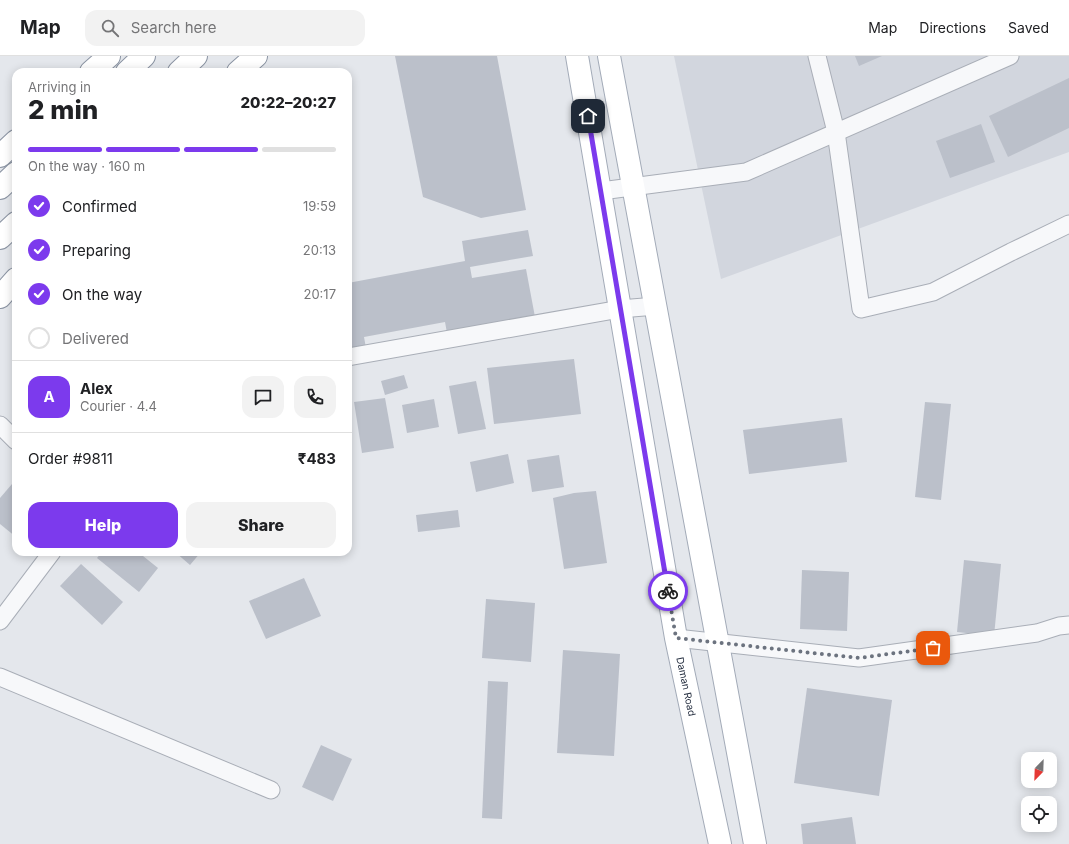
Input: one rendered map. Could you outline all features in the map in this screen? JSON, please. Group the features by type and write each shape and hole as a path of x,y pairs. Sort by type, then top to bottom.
{"main road":[{"path":"96,68 109,56"},
{"path":"131,68 144,56"},
{"path":"183,68 196,56"},
{"path":"242,68 256,56"},
{"name":"Daman Road","path":"577,56 676,638 720,844"},
{"path":"609,56 754,844"},
{"path":"0,156 12,145"},
{"path":"0,188 12,177"},
{"path":"0,238 12,227"},
{"path":"0,297 12,284"}],"street":[{"path":"817,56 836,132 861,309 933,292 1069,224"},
{"path":"601,191 746,172 1010,56"},
{"path":"352,356 620,309 656,306"},
{"path":"0,426 12,437"},
{"path":"0,621 49,556"},
{"path":"676,638 718,644 859,658 1037,633 1059,626 1069,625"},
{"path":"0,677 271,790"}],"shaded area":[{"path":"674,56 1069,56 1069,152 721,279"}],"building":[{"path":"395,56 497,56 526,210 481,218 423,197"},
{"path":"855,56 882,56 859,66"},
{"path":"1069,78 1069,128 1008,157 989,116"},
{"path":"981,124 995,162 950,178 936,141"},
{"path":"528,230 533,256 470,267 472,278 526,269 535,317 447,333 445,322 364,337 366,348 352,351 352,282 465,261 462,241"},
{"path":"574,359 581,414 494,424 487,368"},
{"path":"404,375 408,388 385,395 381,381"},
{"path":"476,381 486,429 458,434 449,386"},
{"path":"385,398 394,448 362,453 354,402"},
{"path":"434,399 439,427 407,433 402,405"},
{"path":"925,402 951,404 941,500 915,497"},
{"path":"842,418 847,462 749,474 743,430"},
{"path":"508,454 514,483 476,492 470,462"},
{"path":"559,455 564,487 532,492 527,460"},
{"path":"12,484 12,534 0,524 0,498"},
{"path":"596,491 607,563 564,569 553,498 574,493"},
{"path":"458,510 460,527 418,532 416,515"},
{"path":"99,556 143,556 158,568 139,592 97,558"},
{"path":"180,556 198,556 190,565"},
{"path":"964,560 1001,564 994,636 957,632"},
{"path":"81,564 123,602 102,625 60,586"},
{"path":"802,570 849,572 847,631 800,629"},
{"path":"304,578 321,616 266,639 249,601"},
{"path":"486,599 535,603 531,662 482,658"},
{"path":"563,650 620,654 614,756 557,753"},
{"path":"488,681 508,682 502,819 482,818"},
{"path":"807,688 892,700 879,796 794,783"},
{"path":"321,745 352,759 333,801 302,787"},
{"path":"852,817 856,844 803,844 801,824"}],"way so far":[{"path":"668,591 676,638 718,644 859,658 933,648"}],"route":[{"path":"588,116 668,591"}]}
